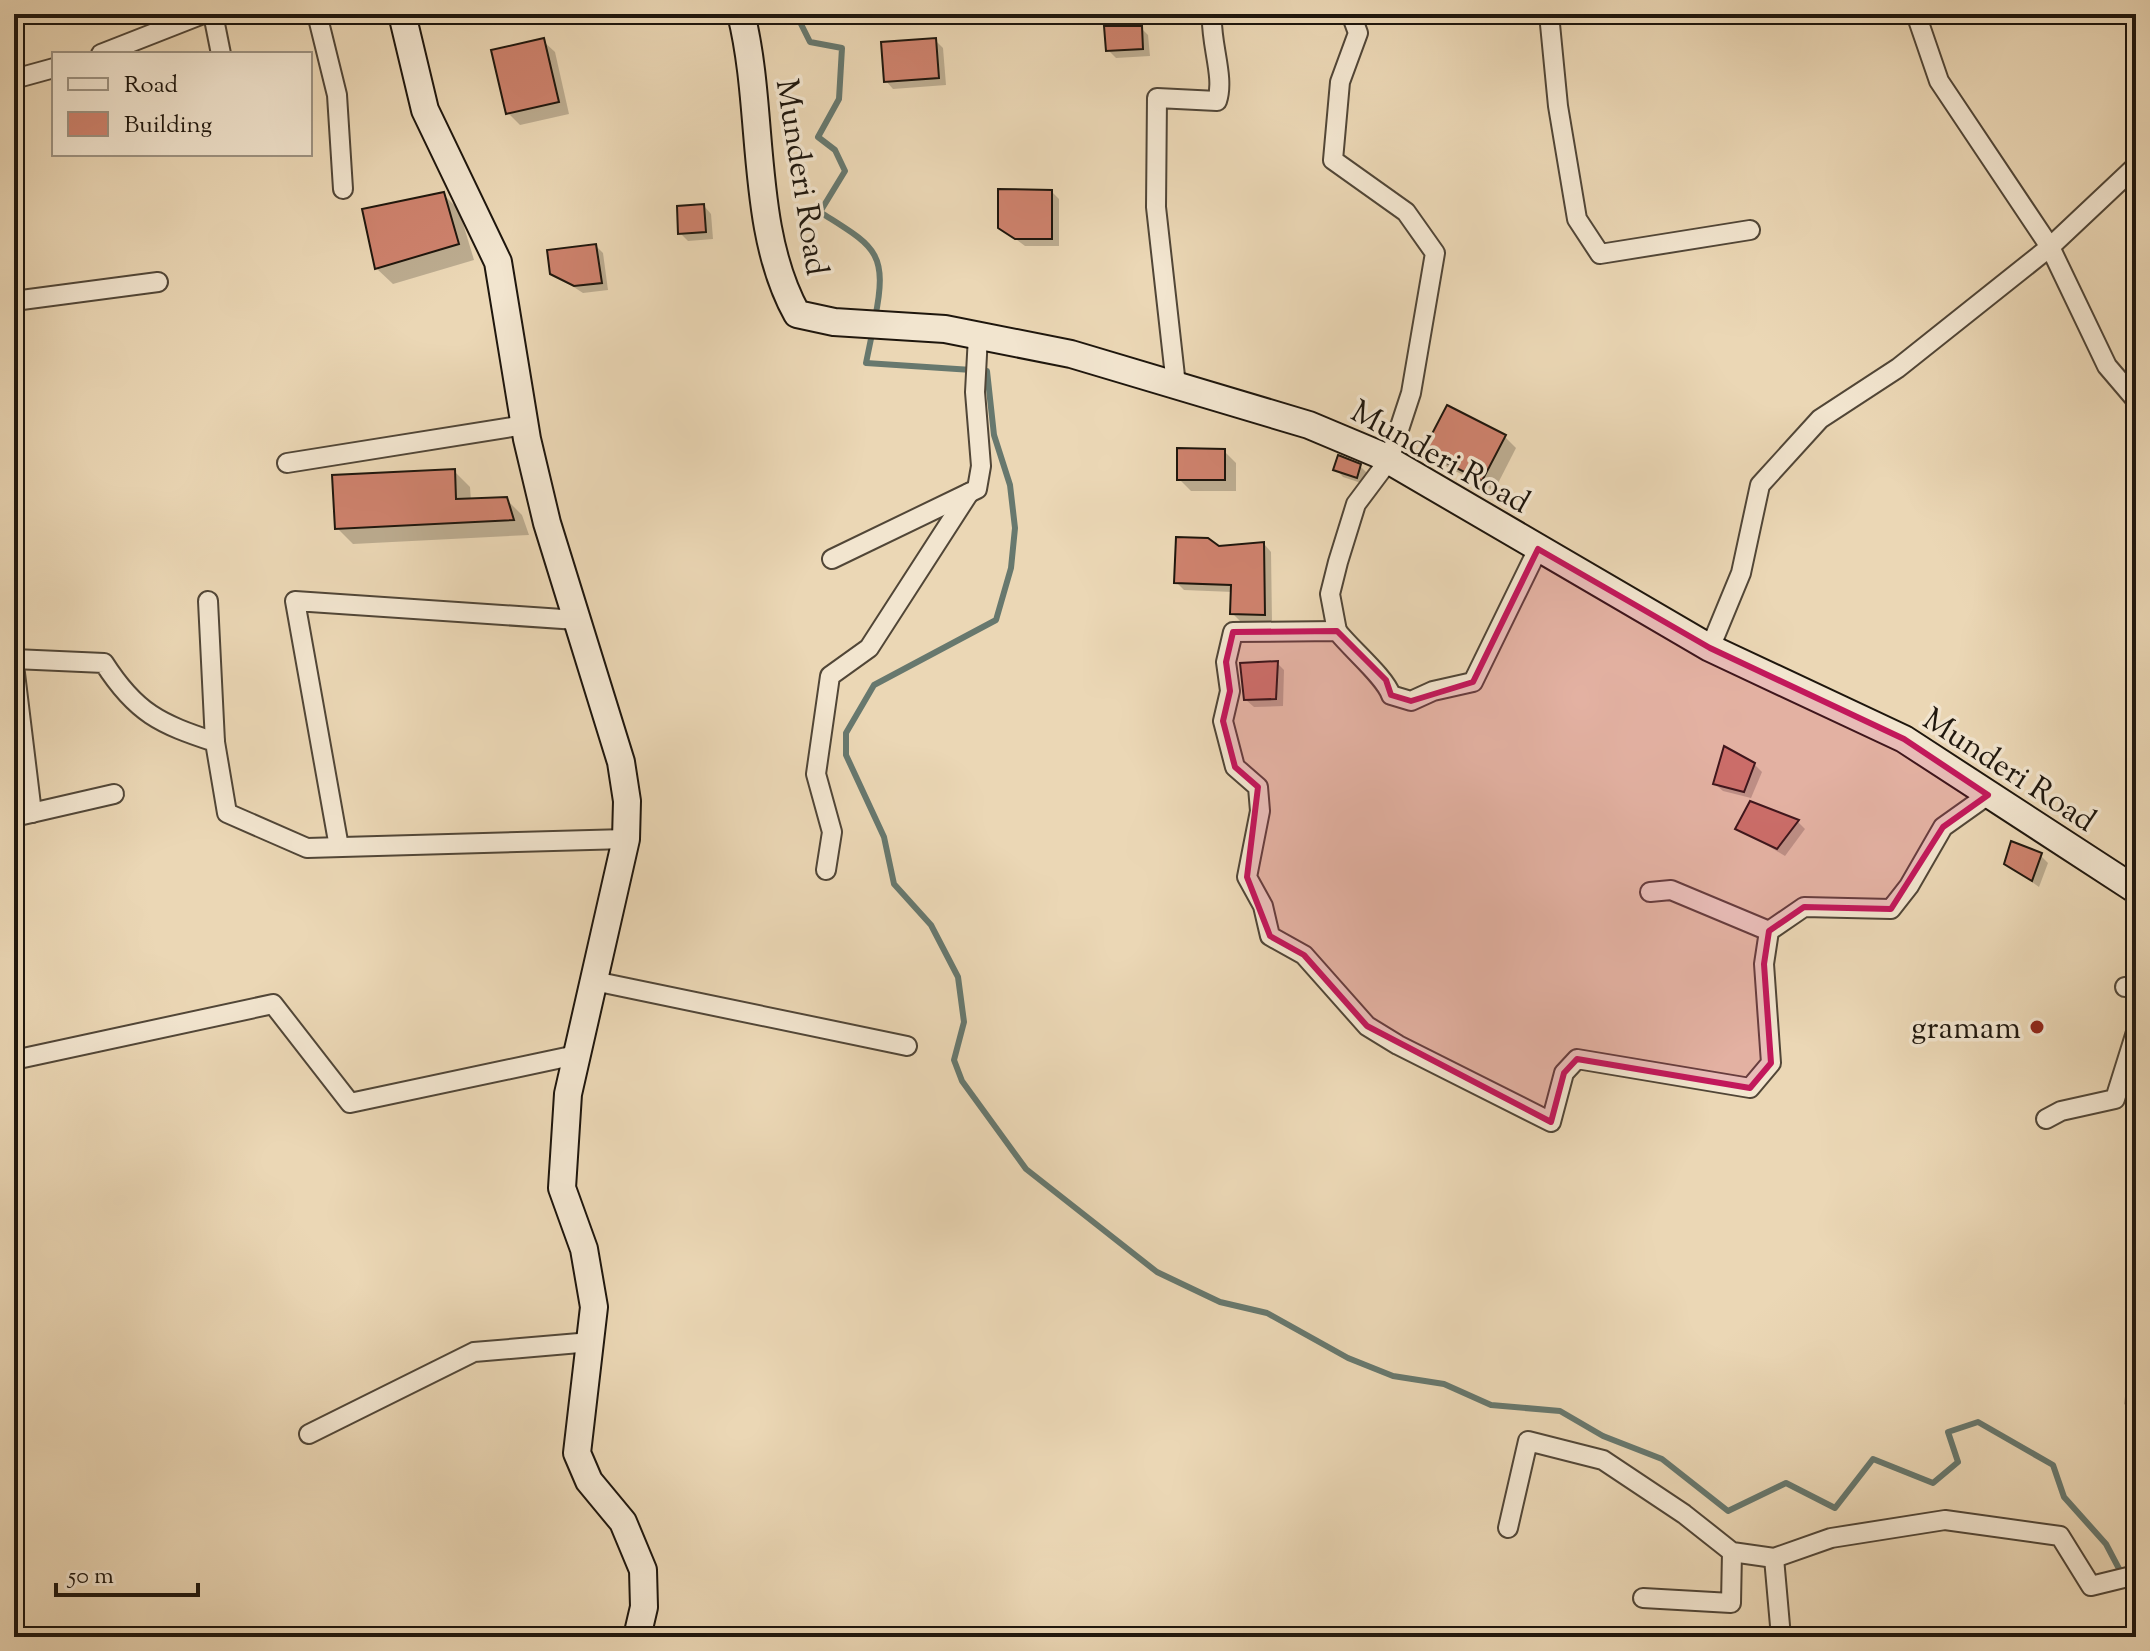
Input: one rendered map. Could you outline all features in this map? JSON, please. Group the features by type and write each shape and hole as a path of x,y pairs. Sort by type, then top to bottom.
{"main road":[{"path":"402,14 425,110 498,262 525,425 547,523 621,762 627,801 626,839 568,1094 562,1188 584,1249 594,1307 577,1453 589,1481 623,1522 643,1570 644,1607 637,1637"},
{"name":"Munderi Road","path":"741,14 770,229 781,285 797,314 856,324 945,329 977,347 1071,354 1309,425 1389,460 1710,648 1904,739 2136,890"}],"street":[{"path":"111,52 203,14"},
{"path":"213,14 221,52"},
{"path":"317,14 337,95 343,189"},
{"path":"1176,385 1156,207 1157,98 1217,101 1222,86 1214,63 1212,14"},
{"path":"1351,14 1358,33 1340,82 1333,160 1406,212 1435,253 1411,393 1389,460 1356,504 1342,547 1330,594 1337,631 1364,664 1386,680 1391,695 1411,701 1433,691 1473,682 1538,549"},
{"path":"1549,14 1558,106 1577,219 1600,254 1750,230"},
{"path":"1916,14 1939,81 2050,247 2107,366 2136,400"},
{"path":"14,79 52,69"},
{"path":"1710,648 1741,573 1760,485 1820,419 1898,368 2050,247 2136,166"},
{"path":"14,301 158,282"},
{"path":"832,559 977,489 981,466 975,383 977,347"},
{"path":"287,463 525,425"},
{"path":"826,870 832,832 816,774 830,676 869,648 969,493"},
{"path":"208,601 215,742 227,813 307,848 626,839"},
{"path":"339,847 295,601 577,620"},
{"path":"1337,631 1233,632 1226,662 1230,691 1223,721 1235,767 1258,787 1260,811 1247,877 1263,906 1270,936 1304,955 1367,1026 1398,1045 1551,1122 1564,1073 1577,1059 1750,1088 1771,1063 1764,964 1769,931 1804,907 1891,909 1909,886 1943,827 1988,795"},
{"path":"14,659 104,663 124,695 166,726 215,742"},
{"path":"14,665 23,815 114,794"},
{"path":"1650,892 1671,890 1769,931"},
{"path":"594,981 907,1046"},
{"path":"14,1060 273,1004 350,1103 576,1055"},
{"path":"2046,1119 2061,1111 2115,1099 2136,1032"},
{"path":"309,1434 474,1352 591,1342"},
{"path":"1508,1528 1528,1441 1603,1460 1684,1514 1732,1552 1774,1558 1831,1538 1945,1520 2060,1536 2091,1586 2136,1575"},
{"path":"1643,1598 1731,1603 1732,1552"},
{"path":"1774,1558 1781,1637"}],"highlighted area":[{"path":"1538,549 1710,648 1904,739 1988,795 1943,827 1891,909 1804,907 1769,931 1764,964 1771,1063 1750,1088 1577,1059 1564,1073 1551,1122 1367,1026 1304,955 1270,936 1247,877 1258,787 1235,767 1223,721 1230,691 1226,662 1233,632 1337,631 1386,680 1391,695 1411,701 1473,682"}],"building":[{"path":"1104,26 1142,26 1143,49 1106,51"},
{"path":"544,38 559,102 506,114 491,50"},
{"path":"936,38 939,78 884,82 881,42"},
{"path":"998,189 1052,190 1052,239 1015,239 998,228"},
{"path":"444,192 459,244 375,269 362,209"},
{"path":"704,204 706,232 678,234 677,206"},
{"path":"596,244 602,283 574,286 550,274 547,250"},
{"path":"1447,405 1506,435 1482,481 1423,451"},
{"path":"1177,448 1225,449 1225,480 1177,480"},
{"path":"1338,455 1361,464 1357,478 1333,470"},
{"path":"455,469 456,499 507,497 514,520 335,529 332,475"},
{"path":"1176,537 1208,538 1219,546 1264,542 1265,615 1230,614 1231,585 1174,583"},
{"path":"1278,661 1276,699 1244,700 1240,663"},
{"path":"1724,746 1755,763 1744,792 1713,784"},
{"path":"1750,801 1799,820 1777,849 1735,829"},
{"path":"2011,841 2042,853 2032,881 2004,864"}],"waterway":[{"path":"796,14 810,42 842,48 839,99 818,137 835,150 845,171 820,212 853,233 873,252 880,278 875,318"},
{"path":"873,329 866,363 987,371 994,435 1010,485 1015,528 1011,568 996,620 874,685 846,733 846,755 884,837 894,884 931,925 958,977 964,1022 954,1060 962,1081 1026,1169 1157,1272 1220,1302 1267,1313 1348,1358 1393,1376 1444,1384 1491,1405 1560,1411 1603,1436 1662,1459 1728,1511 1786,1483 1835,1508 1873,1459 1933,1483 1958,1462 1948,1432 1978,1422 2053,1465 2064,1497 2106,1544 2136,1601"}],"place":[{"name":"gramam","path":"2037,1027"}]}
